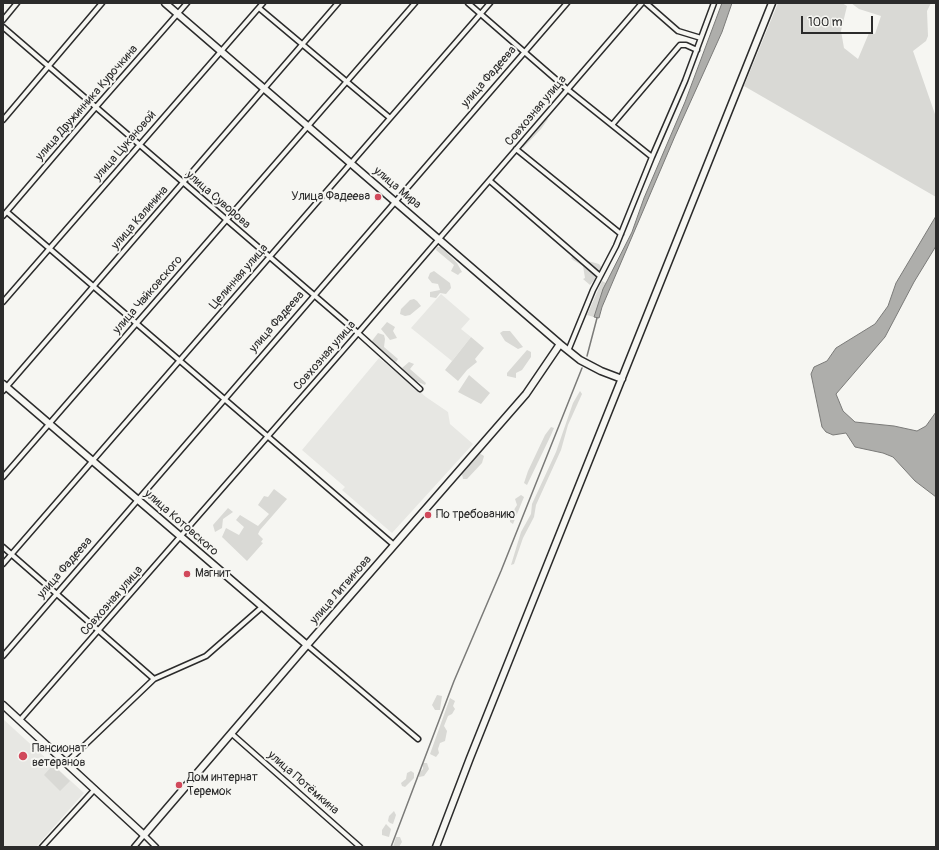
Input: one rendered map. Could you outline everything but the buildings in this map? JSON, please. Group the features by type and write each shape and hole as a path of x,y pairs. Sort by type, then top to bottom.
{"main road":[{"name":"улица Мира","path":"165,3 307,126 440,238 560,344 580,360 601,371 622,379"},
{"path":"436,847 470,758 772,3"},
{"name":"улица Литвинова","path":"144,835 232,734 306,645 526,394 560,344"},
{"name":"улица Котовского","path":"4,388 49,424 306,645"},
{"path":"3,706 67,762 144,835"}],"street":[{"path":"3,20 17,3"},
{"path":"3,120 102,3"},
{"name":"улица Дружинника Курочкина","path":"3,216 187,3"},
{"name":"улица Цукановой","path":"3,302 140,146 220,50 263,3"},
{"name":"улица Калинина","path":"4,388 338,3"},
{"name":"улица Чайковского","path":"3,477 415,3"},
{"path":"468,3 567,89 652,157"},
{"name":"Целинная улица","path":"3,564 490,3"},
{"name":"улица Фадеева","path":"3,656 224,398 567,3"},
{"name":"Совхозная улица","path":"20,720 490,181 642,3"},
{"path":"646,3 678,31 701,38"},
{"path":"568,350 600,276 616,246 697,50 714,3"},
{"path":"259,8 390,118"},
{"name":"улица Суворова","path":"3,27 358,333 420,389"},
{"path":"612,125 680,45 686,45 697,50"},
{"path":"516,149 621,234"},
{"path":"490,181 600,276"},
{"path":"7,212 394,545"},
{"path":"3,546 154,679"},
{"path":"67,762 154,679 206,656 262,607"},
{"name":"улица Котовского","path":"306,645 418,739"},
{"name":"улица Потёмкина","path":"232,734 360,847"},
{"path":"42,847 95,789"},
{"path":"144,835 156,847"},
{"name":"улица Литвинова","path":"134,847 144,835"}],"shaded area":[{"path":"722,3 732,3 722,32 675,136 602,307 599,318 594,317 603,289 632,232 644,198 685,102"},
{"path":"778,3 842,3 847,6 841,31 844,48 858,59 869,33 875,34 881,16 859,9 851,3 931,3 927,11 928,36 926,41 913,51 936,117 936,197 744,86"},
{"path":"546,117 548,119 541,129 523,148 522,145"},
{"path":"936,216 936,246 914,282 885,337 836,394 843,411 855,422 894,426 917,431 926,426 936,412 936,497 915,481 893,457 883,453 855,447 846,433 833,435 826,432 822,427 811,374 814,367 827,361 836,348 875,324 888,306 896,283"},
{"path":"437,247 441,247 457,263 462,272 458,275 451,271 454,265 436,250"},
{"path":"573,256 595,275 595,279 590,285 583,279 585,278 583,266 571,258"},
{"path":"588,261 599,264 602,268 601,271 586,263"},
{"path":"434,271 450,283 451,288 446,294 440,293 436,298 430,297 430,292 440,290 438,284 432,283 428,278 430,273"},
{"path":"602,281 606,283 594,317 587,315"},
{"path":"441,294 470,319 461,329 471,337 452,361 411,328"},
{"path":"414,299 421,306 410,315 405,316 400,314 401,309 410,300"},
{"path":"387,322 395,327 393,331 397,338 390,340 381,329"},
{"path":"503,331 510,331 523,347 518,349 505,341 500,333"},
{"path":"378,333 384,335 384,347 398,359 396,362 375,349 371,342"},
{"path":"471,337 484,348 475,359 477,362 467,370 458,381 445,370"},
{"path":"527,350 531,352 531,357 522,370 516,373 516,378 507,376 507,373"},
{"path":"379,358 426,397 448,412 450,424 473,444 392,533 342,490 345,487 302,450"},
{"path":"409,362 414,364 410,369 426,383 425,385 414,380 402,368"},
{"path":"469,375 490,393 481,404 458,392"},
{"path":"580,391 582,394 568,425 561,450 536,505 534,517 523,538 514,564 511,565 521,532 531,514 532,504 556,452 573,403"},
{"path":"551,427 554,428 527,485 524,483 528,471 545,435"},
{"path":"479,453 484,456 482,463 467,479 463,479 462,474"},
{"path":"274,489 287,499 260,530 258,534 263,539 261,542 263,543 247,561 222,537 226,528 239,535 244,527 236,520 240,515 258,526 269,514 258,505 264,496 268,497"},
{"path":"521,495 524,497 513,524 510,522 510,516 517,505 515,499"},
{"path":"228,508 233,512 223,519 222,528 215,532 213,525"},
{"path":"437,695 442,696 440,710 435,710 432,705"},
{"path":"450,698 455,701 453,706 455,709 452,714 448,716 444,726 447,731 445,741 440,743 438,749 439,753 436,757 430,754"},
{"name":"Пансионат ветеранов","path":"3,719 84,793 36,847 3,847"},
{"path":"423,763 427,763 429,769 424,776 419,777 419,773 423,769"},
{"path":"53,765 70,781 60,791 44,775"},
{"path":"411,771 414,773 414,778 405,787 402,786 401,783 406,779 407,773"},
{"path":"394,811 396,815 393,824 388,821 389,816"},
{"path":"386,824 391,829 389,837 382,835 382,830"},
{"path":"396,837 400,837 402,842 399,847 393,847"}],"waterway":[{"path":"587,356 597,318"},
{"path":"391,847 454,681 501,571 582,368"}],"place":[{"name":"Улица Фадеева","path":"378,197"},
{"name":"По требованию","path":"428,515"},
{"name":"Магнит","path":"187,574"},
{"name":"Пансионат ветеранов","path":"23,756"},
{"name":"Дом интернат Теремок","path":"179,785"}]}
